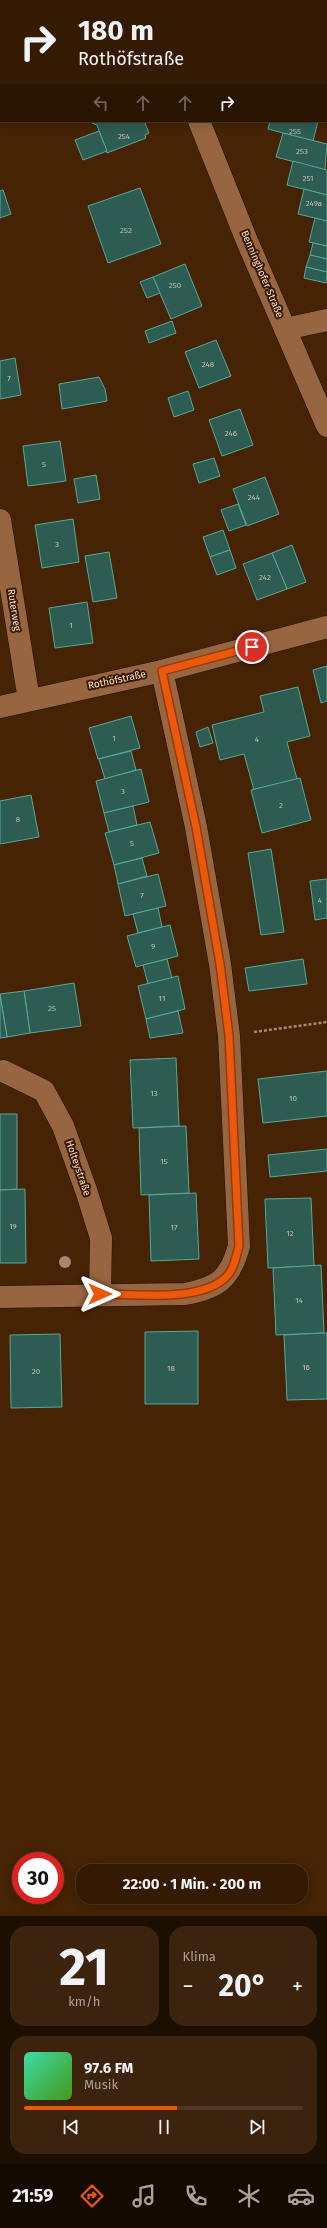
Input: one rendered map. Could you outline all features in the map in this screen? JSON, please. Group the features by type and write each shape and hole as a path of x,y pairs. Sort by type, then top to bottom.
{"street":[{"name":"Benninghofer Straße","path":"198,122 327,426"},
{"path":"285,329 327,320"},
{"name":"Ruterweg","path":"0,520 28,700"},
{"name":"Rothöfstraße","path":"0,707 162,671 327,627"},
{"path":"0,1297 100,1294 185,1294 202,1291 216,1285 228,1275 233,1266 239,1246 229,1036 220,964 196,827 162,671"},
{"name":"Holteystraße","path":"3,1071 44,1091 64,1126 101,1238 100,1294"}],"path":[{"path":"229,1036 327,1022"}],"building":[{"path":"144,122 149,133 145,135 146,138 107,153 97,125 92,123"},
{"path":"270,122 318,122 313,141 268,129"},
{"path":"99,131 107,151 83,160 75,140"},
{"path":"283,133 327,144 325,170 276,157"},
{"path":"293,161 327,170 327,195 287,185"},
{"path":"140,188 161,244 108,263 88,206"},
{"path":"304,189 327,195 327,221 298,214"},
{"path":"3,190 11,214 0,218 0,191"},
{"path":"315,218 327,221 327,246 309,242"},
{"path":"313,243 327,246 327,259 310,255"},
{"path":"310,255 327,259 327,272 306,267"},
{"path":"185,264 202,306 171,319 153,277"},
{"path":"306,267 327,272 326,283 304,278"},
{"path":"153,277 160,293 147,298 140,282"},
{"path":"172,321 176,333 149,343 145,331"},
{"path":"216,340 231,376 199,388 185,352"},
{"path":"15,358 21,395 0,399 0,361"},
{"path":"99,377 105,389 107,401 62,409 59,384"},
{"path":"188,391 194,410 174,417 168,398"},
{"path":"240,409 253,445 222,456 209,420"},
{"path":"60,441 66,481 28,486 23,446"},
{"path":"214,458 220,476 199,483 193,464"},
{"path":"96,475 100,499 78,503 74,479"},
{"path":"265,477 279,514 247,526 233,489"},
{"path":"238,504 246,525 229,531 221,510"},
{"path":"73,519 79,562 42,568 35,525"},
{"path":"223,530 230,550 210,557 203,537"},
{"path":"292,545 306,582 287,589 272,553"},
{"path":"230,550 236,568 217,575 210,557"},
{"path":"109,552 117,598 93,602 85,556"},
{"path":"272,553 287,589 257,600 243,564"},
{"path":"87,602 93,643 55,648 49,608"},
{"path":"327,666 327,701 321,703 313,670"},
{"path":"298,687 310,736 287,742 297,779 254,790 244,754 220,760 212,725 264,712 260,696"},
{"path":"131,716 140,748 98,759 89,728"},
{"path":"208,727 213,743 200,747 196,732"},
{"path":"131,751 136,770 105,779 99,759"},
{"path":"141,769 149,802 104,813 96,781"},
{"path":"300,778 311,820 262,833 251,790"},
{"path":"31,795 39,837 0,844 0,801"},
{"path":"133,806 137,825 109,832 104,813"},
{"path":"150,822 159,853 114,865 105,833"},
{"path":"271,849 284,932 261,935 248,853"},
{"path":"142,858 147,876 118,884 114,865"},
{"path":"158,874 166,906 125,916 118,884"},
{"path":"327,879 327,918 315,920 310,881"},
{"path":"158,908 162,927 138,933 133,914"},
{"path":"170,925 178,956 136,967 127,936"},
{"path":"167,959 172,978 148,984 143,965"},
{"path":"303,959 307,984 249,991 245,968"},
{"path":"178,976 185,1009 146,1019 138,986"},
{"path":"74,983 81,1026 30,1033 24,991"},
{"path":"24,991 30,1033 7,1037 0,994"},
{"path":"0,995 7,1037 0,1038"},
{"path":"178,1011 183,1033 150,1038 146,1019"},
{"path":"176,1058 179,1126 133,1128 130,1060"},
{"path":"327,1071 327,1116 263,1123 258,1079"},
{"path":"0,1114 17,1114 17,1189 0,1190"},
{"path":"186,1126 189,1193 141,1195 139,1128"},
{"path":"327,1149 327,1171 270,1177 268,1155"},
{"path":"25,1189 26,1263 0,1263 0,1190"},
{"path":"196,1193 199,1259 151,1261 149,1195"},
{"path":"311,1198 314,1266 268,1268 265,1199"},
{"path":"321,1265 324,1333 276,1335 273,1268"},
{"path":"198,1331 198,1404 145,1404 145,1332"},
{"path":"327,1333 327,1399 287,1400 284,1335"},
{"path":"60,1334 62,1407 11,1408 10,1335"}],"route":[{"path":"100,1294 185,1294 202,1291 216,1285 228,1275 233,1266 239,1246 231,1105 229,1036 220,964 196,827 162,671 252,647"}]}
